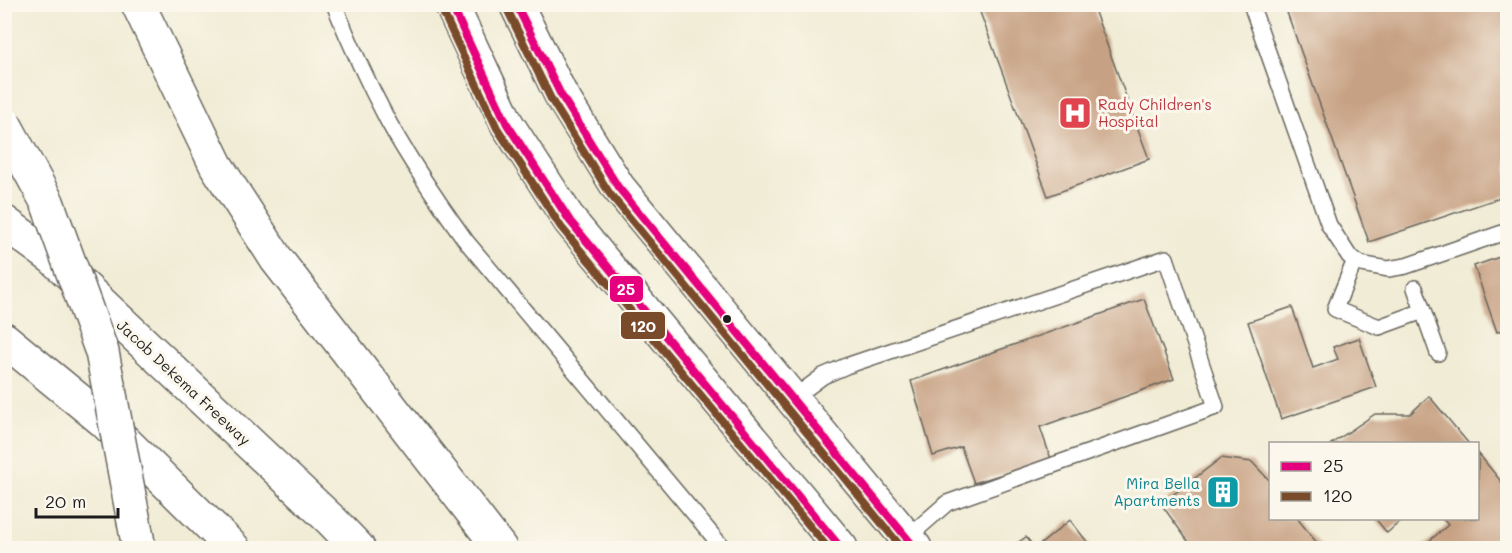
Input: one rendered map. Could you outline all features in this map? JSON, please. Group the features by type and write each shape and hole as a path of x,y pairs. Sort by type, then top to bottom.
{"main road":[{"path":"138,4 216,165 277,260 500,549"},
{"path":"451,4 507,124 570,221 841,549"},
{"path":"516,4 561,95 618,187 911,543"},
{"path":"4,123 47,202 102,352 139,549"},
{"name":"Jacob Dekema Freeway","path":"4,222 53,258 332,521 358,549"},
{"path":"4,339 104,421 233,549"}],"lane":[{"path":"334,4 388,122 427,186 466,240 723,549"},
{"path":"1251,4 1329,225 1340,245 1355,260 1361,264 1388,269 1407,266 1508,231"},
{"path":"792,399 823,376 846,366 1166,258 1216,407 947,503 911,543"},
{"path":"1355,260 1335,309 1378,327 1423,311"},
{"path":"1415,288 1438,353"}],"building":[{"name":"Rady Children's Hospital","path":"977,4 1092,4 1149,159 1048,196"},
{"path":"1284,4 1508,4 1508,195 1369,242"},
{"path":"1508,254 1508,328 1497,332 1474,266"},
{"path":"1144,299 1174,379 1040,427 1051,459 974,483 961,447 933,456 911,381"},
{"path":"1292,307 1313,368 1338,359 1333,347 1359,338 1376,387 1281,419 1248,322"},
{"path":"1429,396 1467,442 1334,442 1375,414 1410,414"},
{"path":"1479,454 1508,490 1508,548 1421,548 1448,525 1444,520 1479,520"},
{"name":"Mira Bella Apartments","path":"1221,458 1252,462 1269,480 1269,520 1299,520 1321,548 1193,548 1161,504"},
{"name":"Mira Bella Apartments","path":"1070,520 1092,548 1036,548"},
{"path":"1377,520 1402,520 1387,533"},
{"path":"1026,537 1035,548 1010,548"}],"transit line":[{"name":"25","path":"451,4 507,124 570,221 841,548"},
{"name":"25","path":"516,4 561,95 618,187 915,548"},
{"name":"120","path":"441,8 497,128 561,227 828,548"},
{"name":"120","path":"507,9 552,101 610,194 902,548"}],"place":[{"name":"Rady Children's Hospital","path":"1075,113"},
{"name":"Mira Bella Apartments","path":"1223,492"}]}
